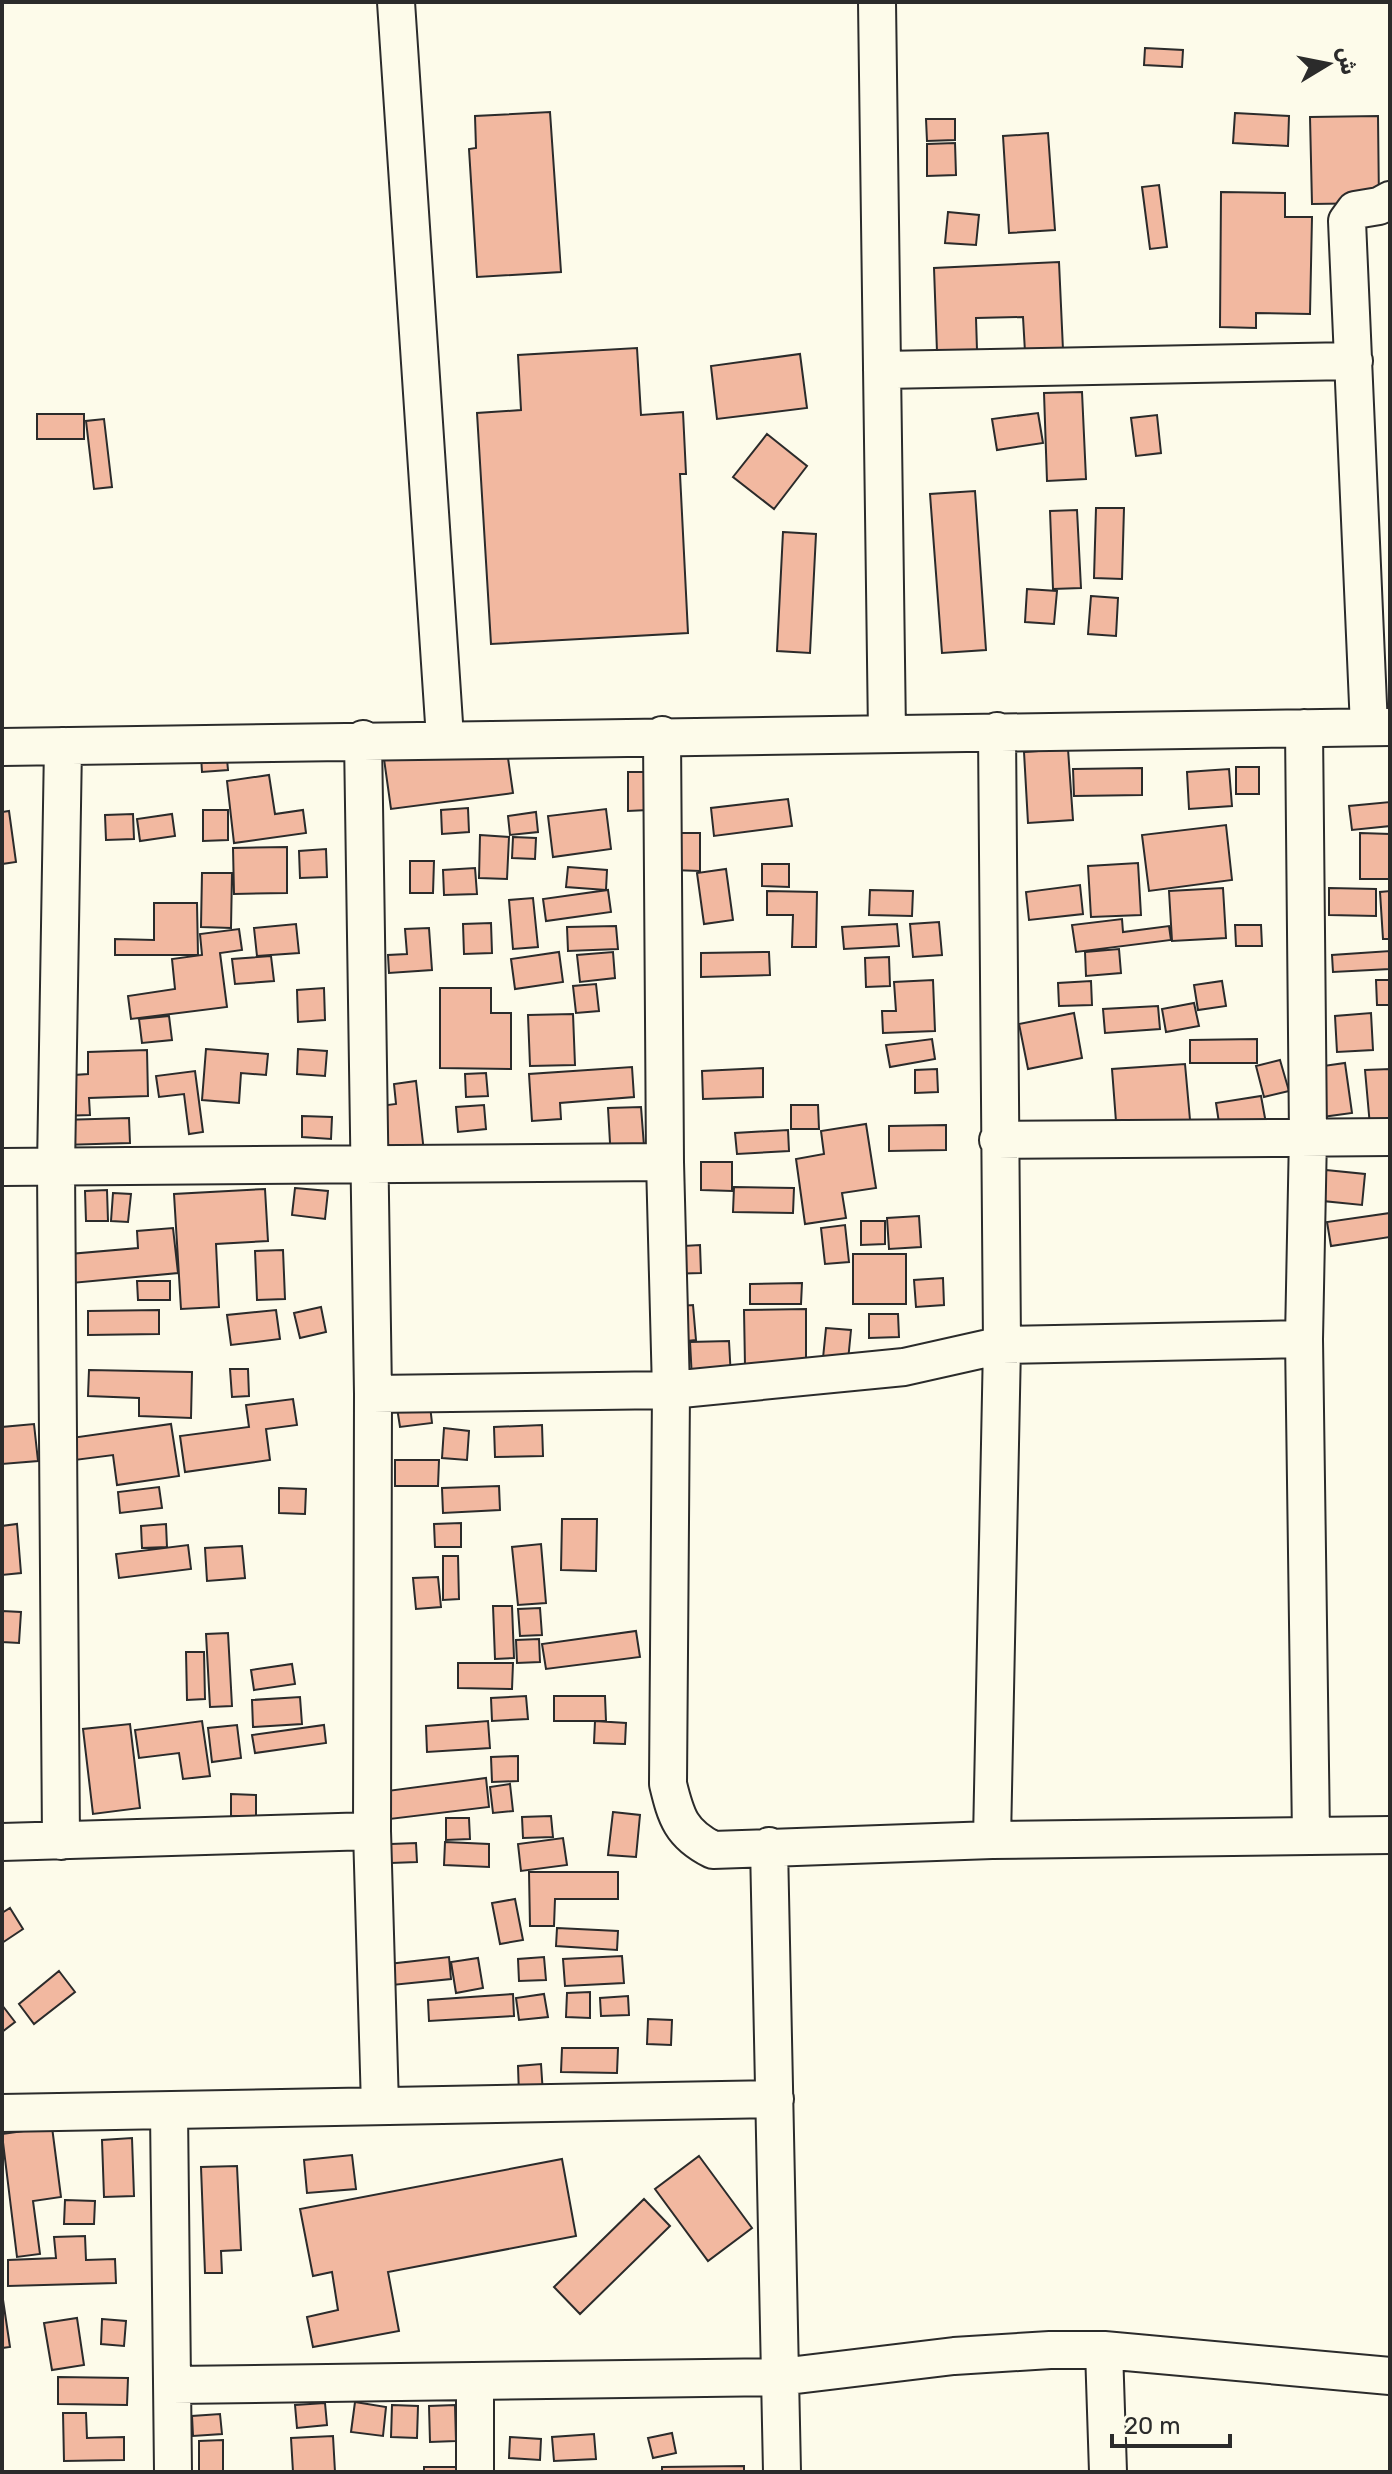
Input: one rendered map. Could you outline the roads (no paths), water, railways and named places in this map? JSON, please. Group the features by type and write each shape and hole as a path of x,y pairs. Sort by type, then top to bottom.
{"street":[{"path":"396,2 445,738"},
{"path":"877,2 887,733"},
{"path":"2,747 363,739 1380,727 1347,221 1355,210 1379,206 1390,200"},
{"path":"882,370 1354,361"},
{"path":"1304,728 1308,1135 1304,1339 1311,1836"},
{"path":"992,1840 1002,1345 997,731"},
{"path":"662,735 665,1162 671,1390 668,1784 674,1811 691,1839 713,1850 992,1840 1390,1835"},
{"path":"363,739 367,1163 373,1394 372,1831 380,2106"},
{"path":"61,1841 56,1167 63,746"},
{"path":"998,1140 1308,1135 1390,1137"},
{"path":"2,1167 665,1162"},
{"path":"373,1394 671,1390 904,1367 1002,1345 1304,1339"},
{"path":"2,1842 372,1831"},
{"path":"769,1846 782,2472"},
{"path":"2,2113 775,2099"},
{"path":"169,2111 173,2472"},
{"path":"1104,2350 1108,2472"},
{"path":"173,2385 780,2377 969,2354 1104,2350 1390,2376"},
{"path":"475,2381 475,2472"}]}
